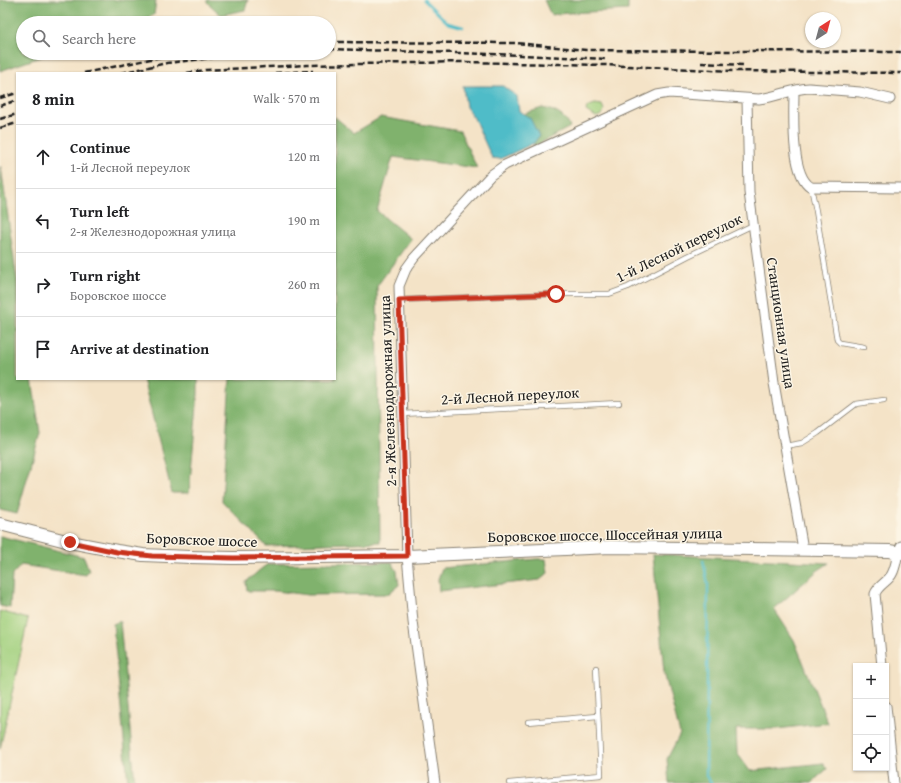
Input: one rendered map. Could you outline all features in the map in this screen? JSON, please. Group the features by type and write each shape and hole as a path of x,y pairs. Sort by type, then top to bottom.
{"main road":[{"name":"Боровское шоссе","path":"0,524 78,544 117,552 143,555 233,558 407,556"},
{"name":"Боровское шоссе, Шоссейная улица","path":"407,556 611,547 803,549"},
{"path":"803,549 900,550"}],"street":[{"name":"2-я Железнодорожная улица","path":"435,783 413,622 407,556 399,300 399,286 406,268 491,175 504,165 660,93 759,99 772,98 809,88 860,92 890,99"},
{"path":"794,91 795,150 800,172 808,186 901,188"},
{"name":"Станционная улица","path":"747,99 749,192 774,383 803,549"},
{"path":"882,663 875,594 879,587 891,576 900,550"},
{"path":"889,728 896,781"}],"lane":[{"path":"811,187 837,340 844,345 864,347"},
{"name":"1-й Лесной переулок","path":"399,300 579,293 609,294 619,291 754,225"},
{"path":"785,446 802,443 818,433 856,404 884,400"},
{"name":"2-й Лесной переулок","path":"402,414 619,403"},
{"path":"509,783 601,774 596,668"},
{"path":"528,722 598,716"}],"green space":[{"path":"0,0 156,0 154,15 152,16 16,16 16,60 32,60 0,71"},
{"path":"207,0 248,0 245,10 221,15 207,2"},
{"path":"544,0 628,0 628,10 551,15"},
{"path":"595,104 602,105 604,110 602,115 596,117 586,111 587,107"},
{"path":"542,108 551,110 562,116 570,127 534,148 534,143 539,136 524,114"},
{"path":"381,117 460,131 477,168 393,157 377,211 411,239 377,286 380,542 266,546 222,501 230,380 336,380 336,118 354,133"},
{"path":"1,167 16,274 16,380 32,380 40,433 17,514 0,510"},
{"path":"143,380 198,380 189,493 172,493"},
{"path":"0,536 84,557 89,570 86,575 21,565 12,575 10,608 0,606"},
{"path":"653,554 829,563 817,571 774,609 794,640 828,723 777,729 736,729 737,753 750,771 823,763 827,769 811,783 669,783 667,759 680,734 664,672"},
{"path":"546,559 548,573 540,580 439,591 438,579 442,568"},
{"path":"392,562 397,571 399,585 388,594 308,595 276,591 247,591 246,582 268,564"},
{"path":"0,611 28,619 0,749"},
{"path":"120,621 135,783 128,783 113,624"}],"water":[{"path":"463,86 503,86 517,96 519,111 530,118 539,136 534,143 500,159 492,158 474,118 466,107"}],"waterway":[{"path":"424,0 448,23 463,27"},
{"path":"703,560 708,584 706,776 711,783"}],"railway":[{"path":"336,42 516,43 586,50 901,52"},
{"path":"336,49 607,59"},
{"path":"89,72 146,60"},
{"path":"126,72 167,63 193,60"},
{"path":"193,72 205,70 308,65 463,62 605,65 733,71 901,73"},
{"path":"701,63 745,65"},
{"path":"294,72 313,71"},
{"path":"0,98 16,93"},
{"path":"0,106 16,100"},
{"path":"0,119 16,114"},
{"path":"0,128 16,123"}],"route":[{"path":"70,542 117,552 152,556 233,558 407,556 399,300 556,294"}]}
